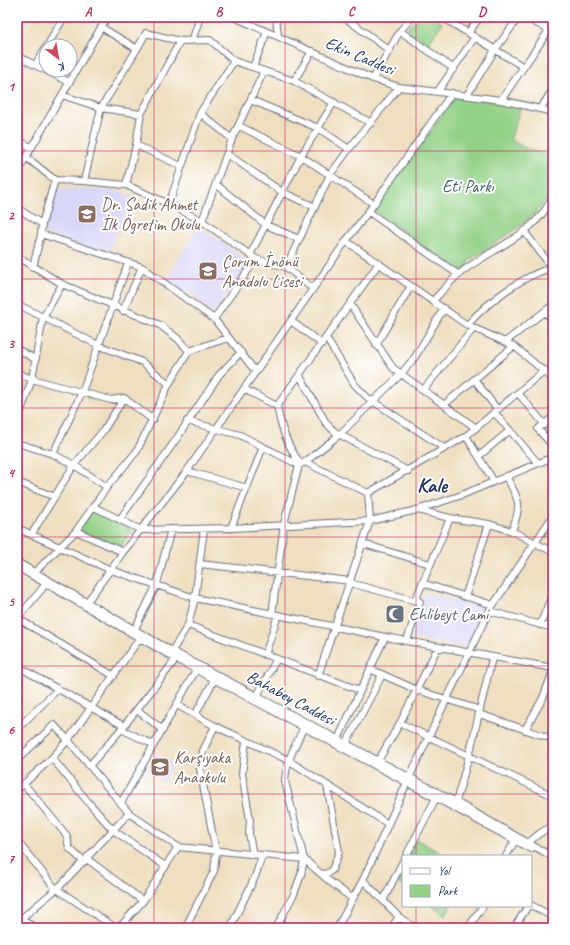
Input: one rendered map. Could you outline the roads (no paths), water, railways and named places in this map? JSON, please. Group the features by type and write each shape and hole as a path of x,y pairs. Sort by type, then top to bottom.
{"street":[{"path":"51,38 64,17"},
{"path":"192,41 200,17"},
{"path":"276,17 278,36"},
{"path":"344,17 388,50"},
{"path":"442,17 522,66"},
{"path":"468,33 480,17"},
{"path":"467,95 495,50 520,17"},
{"path":"525,17 549,29"},
{"path":"501,100 522,66 549,29 553,17"},
{"path":"17,173 105,18"},
{"name":"Ekin Caddesi","path":"238,18 373,79 399,87 501,100 553,112"},
{"path":"373,79 388,50 409,18"},
{"path":"101,27 137,49"},
{"path":"400,31 454,69"},
{"path":"253,67 267,32"},
{"path":"84,181 101,108 146,33 180,41 210,40 234,61 294,81 371,123"},
{"path":"438,91 474,37"},
{"path":"126,185 136,146 141,114 180,41"},
{"path":"294,81 312,51"},
{"path":"17,56 69,82"},
{"path":"35,65 38,60"},
{"path":"169,204 200,113 234,61"},
{"path":"202,221 232,139 264,71"},
{"path":"286,267 330,175 399,87"},
{"path":"541,108 553,89"},
{"path":"87,602 123,552 187,471 215,428 256,372 346,241 369,212 452,93"},
{"path":"62,95 101,108 141,114"},
{"path":"251,100 318,128 349,149"},
{"path":"250,255 301,156 334,102"},
{"path":"200,113 232,139"},
{"path":"239,126 301,156 374,204"},
{"path":"17,140 31,147"},
{"path":"136,146 181,166"},
{"path":"227,154 282,192 314,207"},
{"path":"26,157 55,180 126,185 169,204 202,221 256,259 286,267 313,289"},
{"path":"33,267 42,224 55,180"},
{"path":"216,185 266,225 299,238"},
{"path":"433,301 459,275 524,231 542,213 553,196"},
{"path":"17,208 42,224"},
{"path":"369,212 459,275"},
{"path":"524,231 553,268"},
{"path":"41,234 142,267 214,319 256,372"},
{"path":"346,241 467,325 514,346 553,378"},
{"path":"17,256 62,284 123,311 160,325 177,338 189,351"},
{"path":"214,319 256,259"},
{"path":"53,454 82,392 98,345 114,307 128,263"},
{"path":"301,463 287,444 282,431 277,406 300,376 379,263"},
{"path":"123,311 142,267"},
{"path":"467,325 484,307 518,284 542,269 553,268"},
{"path":"17,422 20,402 32,379 43,318 62,284"},
{"path":"376,345 411,286"},
{"path":"17,304 98,345 142,362 169,384"},
{"path":"350,304 376,345 393,368 445,404 476,428"},
{"path":"505,342 553,305"},
{"path":"265,655 275,614 284,524 301,463 339,435 401,374 416,357 444,308"},
{"path":"545,312 553,321"},
{"path":"291,321 322,344"},
{"path":"424,390 474,328"},
{"path":"35,572 76,531 107,487 137,451 169,384 189,351 228,338"},
{"path":"326,338 355,385 373,402 444,448"},
{"path":"445,404 514,346"},
{"path":"17,349 35,359"},
{"path":"120,519 219,375 241,352"},
{"path":"368,493 466,436 545,370"},
{"path":"17,372 32,379 111,400 124,398 153,420"},
{"path":"300,376 326,423 339,435 408,471"},
{"path":"474,379 509,431 538,463"},
{"path":"244,389 277,406"},
{"path":"518,393 545,425"},
{"path":"32,535 74,465 103,431 124,398"},
{"path":"553,417 545,425 538,429 553,446"},
{"path":"187,421 240,435 263,447 368,493"},
{"path":"478,456 509,431"},
{"path":"466,436 493,480"},
{"path":"17,443 53,454 74,465 107,487"},
{"path":"231,528 263,447"},
{"path":"94,506 141,530 231,528 284,524 370,521 417,510 462,495 493,480 553,457"},
{"path":"187,471 247,488"},
{"path":"506,476 519,500 512,531"},
{"path":"17,482 55,497"},
{"path":"318,676 364,544 370,521 368,493"},
{"path":"417,510 450,518 489,524 512,531 553,552"},
{"path":"337,928 364,880 408,780 489,611 553,516"},
{"path":"415,601 450,518"},
{"path":"465,597 489,524"},
{"path":"17,528 58,548 111,570 157,584 195,598 553,670 543,698 525,730"},
{"path":"135,629 157,584 171,529"},
{"path":"172,651 188,625 195,598 204,529"},
{"path":"76,531 123,552"},
{"path":"364,544 430,564"},
{"name":"Bahabey Caddesi","path":"17,562 172,651 378,761 436,798 553,861"},
{"path":"200,564 351,582 420,602 407,640"},
{"name":"Bahabey Caddesi","path":"17,567 214,680 408,780 456,802 553,857"},
{"path":"422,583 493,605"},
{"path":"46,584 17,618 114,676"},
{"path":"540,625 553,593"},
{"path":"489,611 553,628"},
{"path":"188,625 318,676 359,690"},
{"path":"338,739 359,690 385,637"},
{"path":"17,790 52,758 68,740 140,638"},
{"path":"378,761 400,723 438,647"},
{"path":"456,802 480,712 492,658"},
{"path":"89,766 137,710 176,659"},
{"path":"257,696 276,660"},
{"path":"17,675 19,668 91,707 122,728 154,745"},
{"path":"121,804 196,670"},
{"path":"370,670 417,690 553,739"},
{"path":"346,744 382,675"},
{"path":"195,715 214,680"},
{"path":"17,729 58,689"},
{"path":"177,704 215,726 288,760 388,824"},
{"path":"137,710 163,730"},
{"path":"400,723 553,796"},
{"path":"17,760 54,725 129,813 178,847 216,852 304,859 329,881 353,899"},
{"path":"185,928 214,871 216,852 200,769 203,751 215,726"},
{"path":"276,928 294,894 301,875 304,859 285,781 288,760 304,727"},
{"path":"246,741 242,774 250,820 249,834 253,855"},
{"path":"52,758 89,804 113,830 165,866"},
{"path":"24,784 67,836 69,848 85,861 143,900"},
{"path":"322,874 328,873 332,870 339,852 327,785"},
{"path":"407,855 436,798"},
{"path":"18,918 55,888 60,886 129,813"},
{"path":"528,844 540,833 553,826"},
{"path":"17,841 55,888 117,928 143,900 178,847"},
{"path":"507,855 515,841"},
{"path":"230,928 255,878 262,856"},
{"path":"384,900 402,863"},
{"path":"364,880 399,917 415,928"},
{"path":"468,928 482,907"},
{"path":"514,928 529,907"},
{"path":"532,907 553,917"},
{"path":"391,928 399,917"},
{"path":"18,918 27,928"},
{"path":"18,918 36,928"}],"place":[{"name":"Dr. Sadik Ahmet İlk Ögretim Okulu","path":"87,214"},
{"name":"Çorum İnönü Anadolu Lisesi","path":"208,271"},
{"name":"Ehlibeyt Cami","path":"395,614"},
{"name":"Karşıyaka Anaokulu","path":"160,767"}],"district":[{"name":"Kale","path":"432,485"}],"park label":[{"name":"Eti Parkı","path":"468,186"}]}
